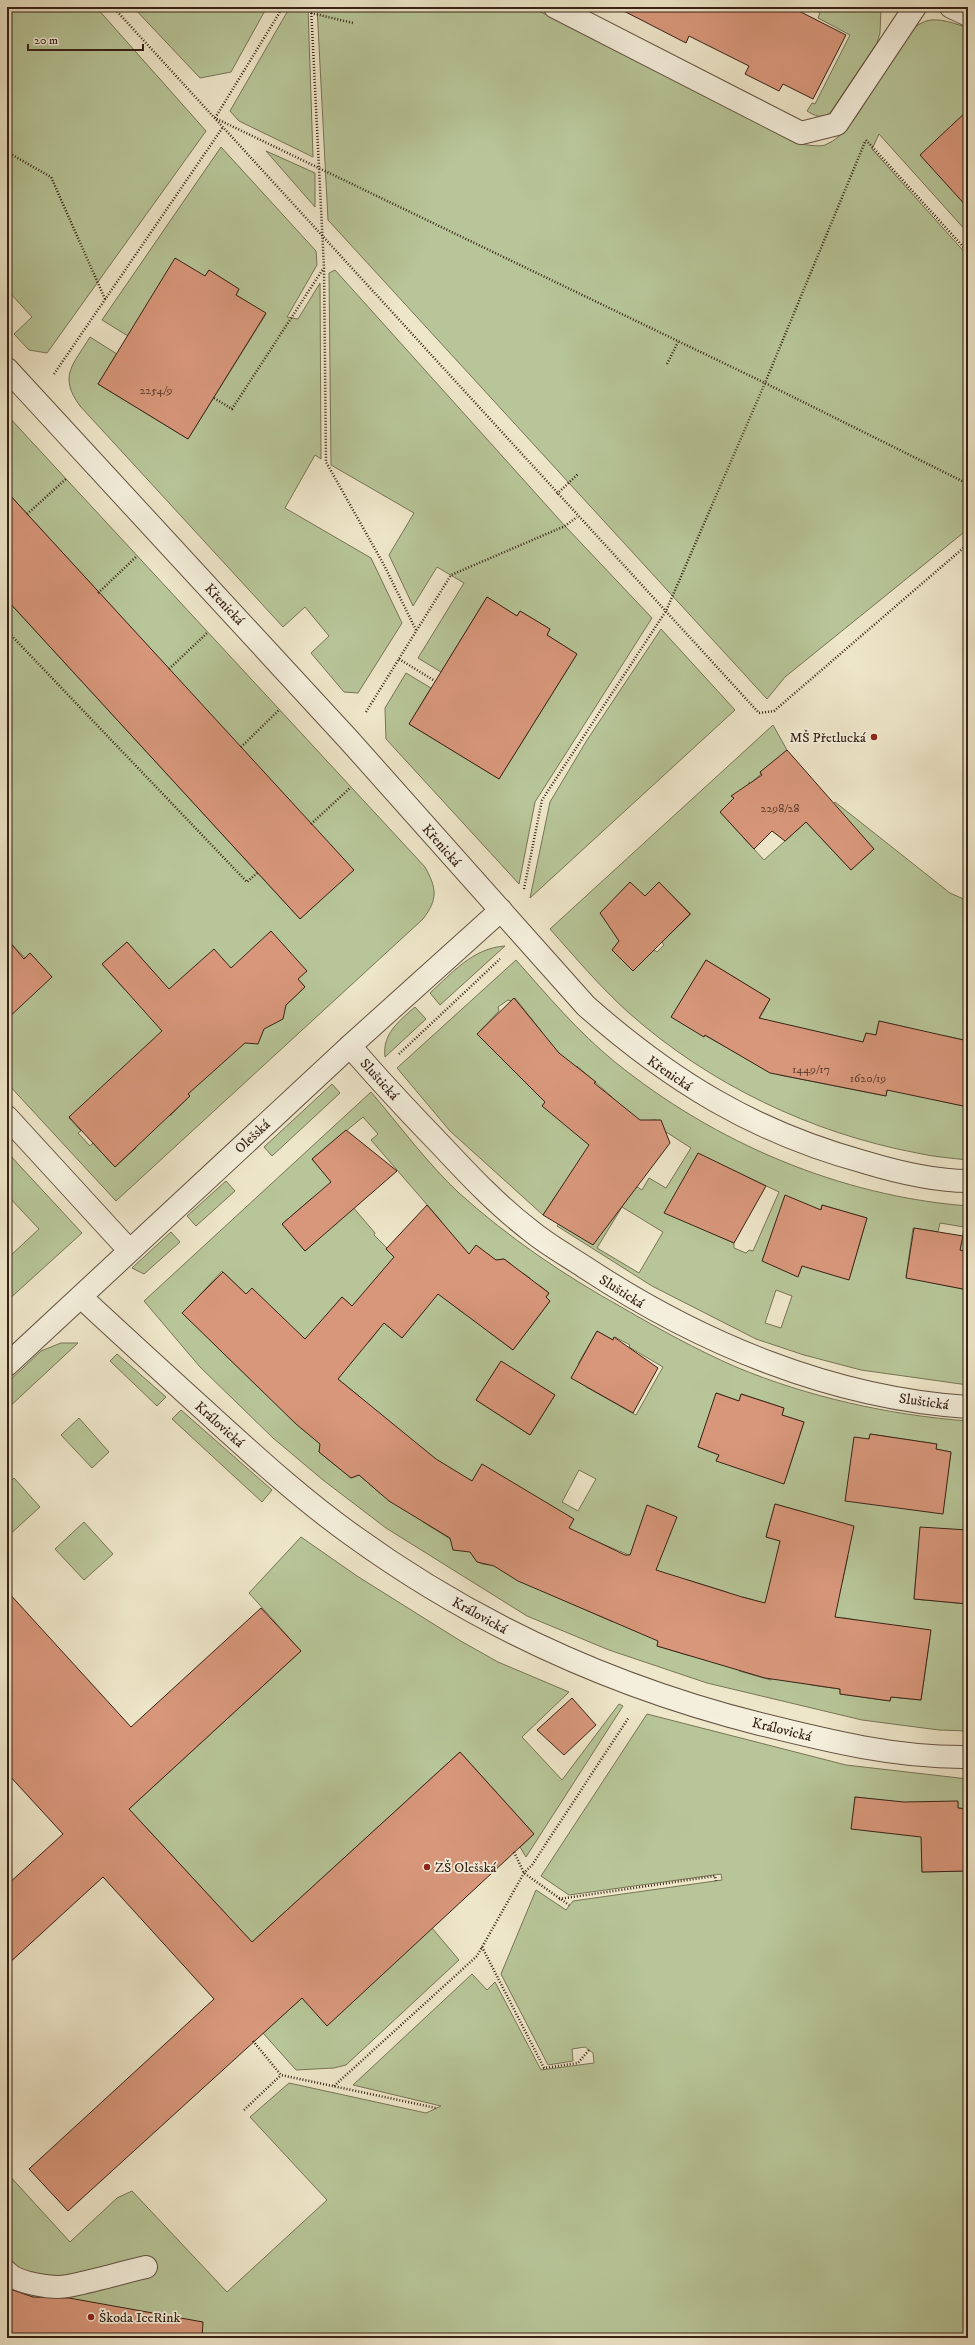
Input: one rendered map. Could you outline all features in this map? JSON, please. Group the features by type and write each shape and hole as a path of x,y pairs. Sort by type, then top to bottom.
{"street":[{"path":"555,7 801,133 837,124 914,7"},
{"path":"951,7 968,15"},
{"name":"Křenická","path":"7,368 349,740 586,1006 619,1035 671,1075 715,1102 775,1132 831,1153 892,1170 954,1181 968,1181"},
{"name":"Olešská","path":"7,1365 350,1046 500,910"},
{"name":"Sluštická","path":"350,1046 375,1076 492,1199 532,1232 622,1292 658,1313 733,1349 767,1363 846,1387 894,1397 968,1407"},
{"path":"7,1117 129,1250"},
{"name":"Královická","path":"81,1297 250,1452 327,1516 415,1578 496,1626 576,1664 613,1678 740,1719 838,1743 888,1752 968,1757"},
{"path":"7,2272 12,2278 33,2283 66,2286 146,2267"}],"path":[{"path":"113,7 577,516 759,713 774,711 968,544"},
{"path":"215,118 283,7"},
{"path":"311,7 324,268 326,462 384,565 416,630"},
{"path":"311,13 353,23"},
{"path":"215,118 765,383 968,484"},
{"path":"837,124 866,140 968,252"},
{"path":"37,399 223,127"},
{"path":"524,890 542,800 666,611 765,383 866,140"},
{"path":"7,152 51,177 105,300"},
{"path":"214,398 232,409 324,268"},
{"path":"667,364 678,342"},
{"path":"27,514 71,474"},
{"path":"557,494 578,474"},
{"path":"349,740 451,575 565,526 577,516"},
{"path":"98,593 142,551"},
{"path":"169,669 212,629"},
{"path":"7,631 247,882 257,873"},
{"path":"399,659 435,681"},
{"path":"241,747 283,706"},
{"path":"968,771 965,775 968,777"},
{"path":"311,824 354,784"},
{"path":"395,1057 502,957"},
{"path":"334,2086 477,1956 524,1873 532,1865 633,1710"},
{"path":"514,1852 524,1873 569,1905"},
{"path":"559,1899 715,1876 716,1881"},
{"path":"482,1947 544,2068 578,2063 589,2050"},
{"path":"253,2041 281,2075 436,2108"},
{"path":"244,2110 281,2075"}],"green space":[{"path":"7,7 96,7 206,131 47,353 29,350 14,334 32,317 9,292 7,294"},
{"path":"133,7 267,7 231,72 200,78"},
{"path":"290,7 308,7 313,157 239,121 230,111"},
{"path":"317,7 531,7 801,144 816,146 825,145 840,136 853,121 888,62 912,29 926,21 931,20 947,22 968,28 968,204 966,206 968,209 968,233 879,134 872,149 968,256 968,529 785,677 767,699 328,220"},
{"path":"809,7 881,8 880,33 877,43 830,113 824,116 815,115 807,111 812,103 815,104 850,35 818,18 820,13"},
{"path":"221,147 316,251 317,265 287,317 298,319 320,283 321,459 315,455 285,508 371,558 402,623 358,693 344,692 311,653 329,636 305,607 283,627 80,406 73,396 70,386 70,371 90,337 117,354 98,384 188,439 266,314 236,295 239,289 209,270 205,276 128,336 102,320"},
{"path":"266,151 315,173 315,207"},
{"path":"335,270 565,526 652,618 535,802 519,884 386,739 385,708 406,673 431,688 409,724 499,779 577,654 547,635 550,629 520,611 517,616 487,597 441,672 418,658 464,583 437,567 413,606 389,555 414,513 331,465 329,273"},
{"path":"7,415 425,867 434,888 431,906 423,919 116,1201 7,1083 7,1019 31,967 37,960 30,953 25,958 7,939 7,600 300,919 353,870 7,492","holes":["127,942 150,968 125,990 102,964","306,971 298,979 305,987 284,1007 280,1020 260,1027 235,1029 187,1028","174,1077 190,1096 170,1116 167,1113 134,1144 136,1148 115,1167 93,1143 90,1146 78,1133 81,1131 69,1118"]},
{"path":"661,629 735,710 530,898 550,802 587,740"},
{"path":"773,725 787,750 763,772 760,772 761,774 751,783 749,782 749,785 733,797 734,798 720,812 764,860 806,822 851,870 874,849 833,804 835,802 950,893 968,901 968,1041 946,1036 932,1099 968,1107 968,1160 923,1154 877,1144 839,1133 800,1119 727,1083 660,1039 629,1013 598,982 550,929","holes":["659,882 691,914 662,942 664,945 657,952 654,950 633,971 612,950 619,941 601,913 645,896","706,960 770,999 740,1055 672,1017","879,1021 910,1028 892,1067 886,1096 780,1075 791,1026 863,1042 866,1033 876,1035"]},
{"path":"505,946 440,1005 430,993 473,956 483,951"},
{"path":"516,960 576,1026 615,1062 654,1091 694,1117 737,1141 781,1161 826,1177 873,1191 920,1200 968,1206 968,1252 960,1250 964,1227 940,1223 938,1232 913,1228 906,1277 968,1290 968,1385 861,1370 804,1355 756,1339 652,1286 557,1226 573,1201 559,1191 543,1215 450,1131 397,1068","holes":["515,998 542,1032 510,1067 477,1034 499,1011 498,1007 508,1000 511,1001","577,1066 612,1097 603,1108 542,1106","652,1120 656,1120 663,1130 691,1148 666,1188 649,1178 642,1190 624,1178 649,1122","716,1162 779,1192 753,1251 749,1250 746,1253 734,1248 734,1243 709,1232 703,1193","822,1205 867,1218 849,1279 804,1266","622,1207 663,1232 639,1273 597,1248","776,1290 792,1296 781,1328 765,1323"]},
{"path":"415,1007 426,1019 385,1057 386,1041 389,1035 403,1017"},
{"path":"332,1084 340,1093 272,1156 264,1147"},
{"path":"371,1092 436,1169 478,1210 518,1241 580,1283 664,1331 707,1354 736,1367 763,1378 820,1396 879,1409 968,1421 968,1530 935,1568 917,1566 914,1599 968,1604 968,1731 939,1730 862,1720 707,1683 609,1650 527,1616 386,1528 323,1480 273,1438 200,1367 144,1301","holes":["363,1117 378,1134 371,1140 442,1222 399,1260 374,1235 375,1233 312,1159","312,1198 335,1224 305,1251 282,1224","504,1259 511,1264 514,1274 523,1273 530,1278 530,1286 536,1290 539,1285 549,1293 546,1297 550,1301 513,1350 490,1333 492,1330 462,1312 439,1294 496,1260","222,1271 246,1294 252,1288 257,1386 183,1313","342,1297 352,1306 423,1312 402,1338 377,1317 372,1323 379,1329 369,1342 331,1310","597,1331 613,1340 615,1337 630,1345 629,1347 663,1367 636,1415 586,1387 594,1372 578,1364","498,1366 528,1378 555,1395 530,1435 476,1400","335,1377 359,1396 357,1399 392,1483 382,1495 359,1475 351,1478 319,1452","717,1393 739,1401 742,1394 784,1408 782,1415 804,1422 786,1478 716,1460 719,1455 698,1447","870,1434 936,1444 936,1449 951,1452 943,1509 869,1439","579,1470 596,1479 578,1511 562,1502","455,1471 472,1481 492,1564 488,1565 478,1562 469,1550 464,1551 455,1549 450,1539 423,1522","775,1504 807,1513 816,1550 848,1556 842,1583 810,1576 780,1541 766,1537","593,1540 641,1560 613,1622 566,1601","688,1580 727,1592 741,1603 743,1597 782,1608 790,1618 771,1680 739,1671 741,1664 687,1655 657,1646 675,1583","844,1618 862,1621 861,1628 930,1638 921,1700 891,1697 890,1701 840,1694 840,1689 811,1685 820,1622"]},
{"path":"7,1152 82,1233 7,1301 7,1255 9,1257 39,1229 7,1195"},
{"path":"226,1181 235,1191 196,1226 187,1216"},
{"path":"171,1232 180,1242 144,1274 132,1268"},
{"path":"61,1343 78,1343 7,1409 7,1383 41,1351"},
{"path":"117,1354 166,1397 157,1406 110,1361"},
{"path":"181,1410 272,1490 262,1502 172,1419"},
{"path":"79,1418 109,1452 92,1468 61,1435"},
{"path":"14,1478 40,1507 7,1537 7,1485"},
{"path":"84,1522 113,1554 84,1580 55,1549"},
{"path":"301,1537 357,1576 459,1640 498,1662 569,1692 522,1737 562,1780 619,1704 623,1706 526,1857 520,1847 534,1834 460,1752 252,1942 129,1809 301,1651 249,1593"},
{"path":"647,1714 846,1765 968,1779 968,1809 958,1808 958,1802 921,1809 922,1872 968,1871 968,2338 7,2338 7,2173 70,2242 117,2198 132,2191 227,2292 327,2200 250,2117 289,2083 426,2113 441,2106 353,2085 472,1974 487,1990 495,1982 541,2070 594,2063 593,2053 585,2047 572,2049 573,2061 548,2065 501,1974 536,1890 566,1910 573,1901 722,1880 721,1874 569,1895 541,1876","holes":["855,1797 889,1801 852,1829"]},
{"path":"432,1928 459,1960 346,2065 334,2068 296,2070 263,2033 302,1998 327,2025"}],"building":[{"path":"616,7 791,7 846,35 813,99 783,84 779,91 745,74 749,66 689,36 686,43"},
{"path":"968,110 968,208 920,155"},
{"path":"175,258 205,276 209,270 239,289 236,295 266,313 188,439 98,384"},
{"path":"7,492 354,870 300,919 7,600"},
{"path":"487,597 517,616 520,611 550,629 547,635 577,654 499,779 409,724"},
{"path":"787,750 874,849 851,870 806,822 785,841 772,831 754,849 720,812 734,798 731,796 762,775 760,772"},
{"path":"630,882 645,896 659,882 690,914 633,971 612,950 619,941 600,913"},
{"path":"271,931 307,971 298,979 305,987 286,1005 283,1019 264,1029 258,1044 245,1043 188,1094 190,1096 115,1167 69,1117 162,1031 102,964 127,942 169,989 214,949 231,968"},
{"path":"7,939 24,959 30,953 52,977 7,1019"},
{"path":"706,960 770,999 759,1018 863,1042 866,1033 876,1035 879,1021 968,1041 968,1107 887,1090 886,1096 770,1073 705,1035 704,1037 671,1017"},
{"path":"514,998 559,1053 596,1082 594,1083 640,1120 661,1120 670,1143 593,1245 543,1215 589,1145 542,1106 545,1102 477,1034"},
{"path":"346,1130 397,1171 305,1251 282,1224 331,1182 312,1159"},
{"path":"698,1153 766,1186 734,1243 664,1213"},
{"path":"785,1195 821,1210 822,1205 867,1218 849,1280 802,1266 798,1277 762,1261"},
{"path":"427,1205 469,1254 476,1245 496,1260 504,1259 549,1293 546,1297 550,1301 513,1350 438,1294 402,1338 384,1323 338,1379 436,1459 472,1481 482,1464 574,1519 569,1528 625,1555 630,1555 647,1505 677,1517 656,1570 742,1597 765,1603 780,1541 766,1537 775,1504 854,1526 835,1617 931,1630 921,1700 891,1697 890,1701 840,1694 840,1689 765,1678 657,1646 658,1641 518,1581 494,1566 477,1562 470,1552 453,1550 450,1538 389,1501 359,1475 351,1478 319,1452 320,1444 296,1424 182,1313 223,1272 246,1294 252,1288 305,1339 342,1297 352,1306 394,1257 386,1249"},
{"path":"914,1228 963,1236 960,1250 968,1252 968,1290 906,1278"},
{"path":"597,1331 613,1340 614,1337 658,1368 633,1413 571,1378"},
{"path":"501,1361 555,1395 530,1435 476,1400"},
{"path":"716,1393 739,1401 741,1394 784,1408 782,1415 804,1422 784,1484 716,1461 719,1455 698,1447"},
{"path":"870,1434 937,1444 936,1449 951,1452 943,1514 845,1501 854,1437 869,1439"},
{"path":"920,1527 968,1530 968,1604 914,1599"},
{"path":"7,1591 131,1727 261,1608 301,1651 129,1809 252,1942 460,1752 534,1834 327,2026 302,1998 68,2211 29,2169 214,1999 103,1877 7,1965 7,1885 63,1834 7,1773"},
{"path":"572,1698 596,1725 564,1755 537,1730"},
{"path":"855,1797 904,1802 958,1801 958,1808 968,1809 968,1871 922,1872 921,1837 851,1829"},
{"name":"Škoda IceRink","path":"7,2288 33,2297 69,2298 203,2322 202,2338 7,2338"}],"place":[{"name":"MŠ Přetlucká","path":"874,737"},
{"name":"ZŠ Olešská","path":"427,1867"},
{"name":"Škoda IceRink","path":"91,2317"}]}
